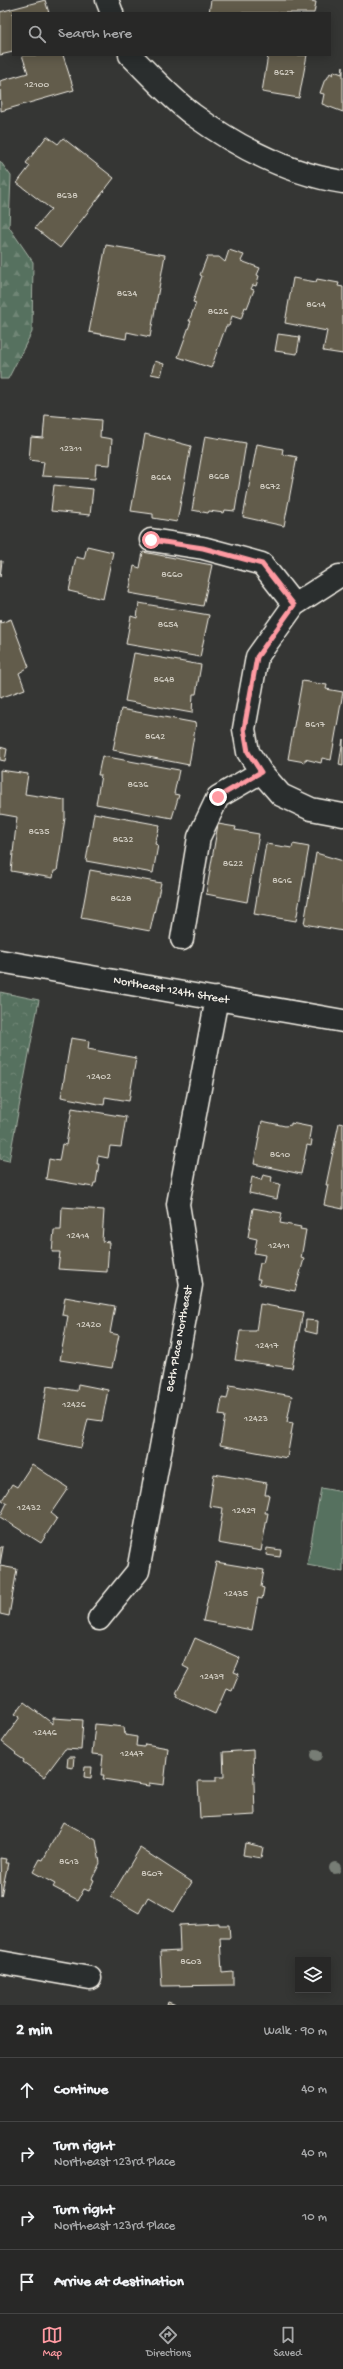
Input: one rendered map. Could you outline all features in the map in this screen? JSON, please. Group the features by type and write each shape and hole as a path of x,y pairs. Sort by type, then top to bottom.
{"street":[{"path":"107,0 112,12"},
{"path":"131,56 191,113 228,138 270,160 312,176 343,182"},
{"path":"151,540 203,548 262,564 294,605"},
{"path":"343,576 340,576 294,605 257,657 244,729 248,752 261,772 281,795 311,809 343,815"},
{"path":"182,939 199,837 218,797 261,772"},
{"name":"Northeast 124th Street","path":"0,961 343,1020"},
{"name":"86th Place Northeast","path":"99,1619 138,1570 191,1285 178,1204 217,998"},
{"path":"0,1962 90,1978"}],"green space":[{"path":"0,161 11,176 9,227 33,262 32,332 8,379 0,379"},
{"path":"0,992 39,1000 9,1161 0,1159"},
{"path":"321,1488 343,1492 343,1572 307,1565"}],"building":[{"path":"45,0 49,12 12,12 12,52 0,55 0,12"},
{"path":"211,0 306,0 316,2 314,12 209,12"},
{"path":"22,56 63,56 74,90 1,111 0,81 28,73"},
{"path":"268,56 307,56 299,98 262,92"},
{"path":"343,66 343,112 322,104 324,94 320,93 325,79 327,79 330,73 333,75 334,71 342,74"},
{"path":"47,136 58,144 63,138 114,178 60,248 35,228 51,209 17,183 30,166 26,163"},
{"path":"106,245 165,255 150,337 127,332 126,339 89,332"},
{"path":"229,250 244,255 241,261 260,268 257,275 259,276 256,286 253,285 251,289 254,290 247,308 245,307 241,319 232,316 229,326 226,326 211,368 178,357 191,321 189,321 196,303 193,302 202,276 200,275 207,257 219,257 225,262"},
{"path":"293,278 316,282 317,279 339,283 338,286 343,287 343,354 323,351 327,331 285,323"},
{"path":"278,334 300,337 297,354 275,351"},
{"path":"155,361 164,364 161,376 151,374"},
{"path":"45,415 101,420 100,437 112,439 110,465 96,464 95,479 42,476 44,462 29,460 31,437 43,438"},
{"path":"145,434 191,446 177,522 153,518 153,514 131,511"},
{"path":"205,436 246,443 235,511 225,510 224,513 209,511 208,513 192,510"},
{"path":"257,444 283,449 282,454 297,457 284,526 243,517"},
{"path":"54,485 93,489 90,515 51,511"},
{"path":"87,546 113,552 103,599 69,591 76,557 84,559"},
{"path":"143,552 212,565 203,606 129,593 134,566 140,568"},
{"path":"0,561 2,561 0,577"},
{"path":"139,603 209,615 200,657 126,644 131,616 137,618"},
{"path":"11,619 29,667 19,673 25,689 0,698 0,620 1,623"},
{"path":"134,653 201,665 196,694 193,694 192,713 125,701"},
{"path":"302,681 327,685 326,689 343,692 331,760 322,758 321,763 305,759 305,762 288,759"},
{"path":"121,709 196,723 189,765 113,750"},
{"path":"343,739 343,766 339,765"},
{"path":"0,747 7,749 5,761 0,760"},
{"path":"102,756 179,770 174,794 179,795 172,818 96,804 101,775 98,775"},
{"path":"0,770 28,774 25,794 65,800 65,818 57,871 54,871 53,878 11,871 17,817 0,814"},
{"path":"94,813 160,825 155,844 158,845 153,873 86,861"},
{"path":"218,824 236,827 235,830 259,834 247,902 206,894"},
{"path":"266,844 292,848 293,844 309,847 296,921 254,914"},
{"path":"316,853 343,861 343,931 304,924"},
{"path":"90,870 161,883 150,931 81,918"},
{"path":"71,1038 89,1041 88,1049 136,1058 129,1101 105,1097 104,1105 61,1097"},
{"path":"72,1108 126,1117 121,1147 110,1146 108,1158 98,1156 97,1164 99,1164 96,1183 94,1183 93,1187 46,1179 49,1159 59,1161 62,1144 66,1145"},
{"path":"262,1121 285,1126 291,1125 291,1123 311,1127 309,1139 312,1140 311,1146 307,1145 301,1174 254,1164"},
{"path":"339,1123 343,1124 343,1209 324,1205 328,1185 326,1185"},
{"path":"263,1175 272,1177 271,1182 280,1184 277,1199 249,1193 252,1177 261,1180"},
{"path":"62,1207 104,1210 102,1241 109,1242 107,1272 58,1269 60,1252 52,1252 54,1230 61,1230"},
{"path":"253,1208 282,1213 280,1223 301,1227 300,1229 306,1230 301,1258 304,1259 295,1291 259,1284 260,1279 257,1279 260,1263 263,1263 265,1255 254,1253 257,1239 248,1237"},
{"path":"65,1297 115,1306 110,1333 119,1335 112,1368 60,1360 68,1316 62,1315"},
{"path":"260,1304 303,1312 292,1368 235,1360 240,1331 256,1331"},
{"path":"306,1320 318,1321 317,1334 305,1331"},
{"path":"78,1384 108,1390 102,1421 88,1419 81,1448 38,1439 47,1386 77,1391"},
{"path":"230,1385 292,1396 287,1422 293,1423 287,1458 220,1445 225,1416 219,1415 222,1398 227,1399"},
{"path":"32,1464 68,1488 51,1513 57,1518 41,1543 0,1517 7,1503 2,1500 12,1484 17,1487"},
{"path":"214,1474 267,1483 265,1495 269,1495 265,1513 268,1513 261,1551 218,1543 223,1508 209,1506"},
{"path":"0,1547 3,1547 0,1564"},
{"path":"267,1548 281,1550 280,1557 266,1555"},
{"path":"216,1562 264,1570 261,1587 264,1588 262,1599 258,1598 252,1630 203,1621"},
{"path":"0,1566 17,1569 9,1616 0,1614"},
{"path":"195,1638 240,1658 234,1672 239,1674 232,1691 226,1689 215,1714 177,1697 178,1694 176,1693 189,1669 183,1666"},
{"path":"24,1702 53,1724 53,1718 83,1720 81,1750 65,1749 44,1777 23,1762 24,1760 2,1742 20,1717 15,1714"},
{"path":"95,1724 124,1727 125,1735 137,1737 136,1746 144,1747 145,1744 168,1748 164,1785 149,1783 149,1786 103,1779 104,1775 101,1775 103,1755 92,1754"},
{"path":"253,1750 255,1815 200,1818 198,1781 216,1781 216,1777 224,1777 223,1752"},
{"path":"68,1757 74,1757 73,1768 67,1767"},
{"path":"85,1767 92,1767 91,1778 84,1777"},
{"path":"63,1822 96,1840 100,1863 92,1879 94,1880 89,1891 84,1889 78,1900 53,1887 55,1884 33,1872 40,1859 43,1860"},
{"path":"245,1843 263,1847 261,1858 243,1855"},
{"path":"140,1848 192,1882 174,1912 148,1897 139,1913 111,1897"},
{"path":"0,1858 6,1859 5,1863 8,1863 1,1896"},
{"path":"219,1923 219,1925 229,1925 230,1938 220,1938 222,1973 233,1972 233,1985 162,1986 160,1952 180,1951 179,1925"},
{"path":"168,2002 176,2005 167,2005"}],"route":[{"path":"151,540 203,548 262,564 294,605 257,657 244,729 248,752 261,772 218,797"}]}
